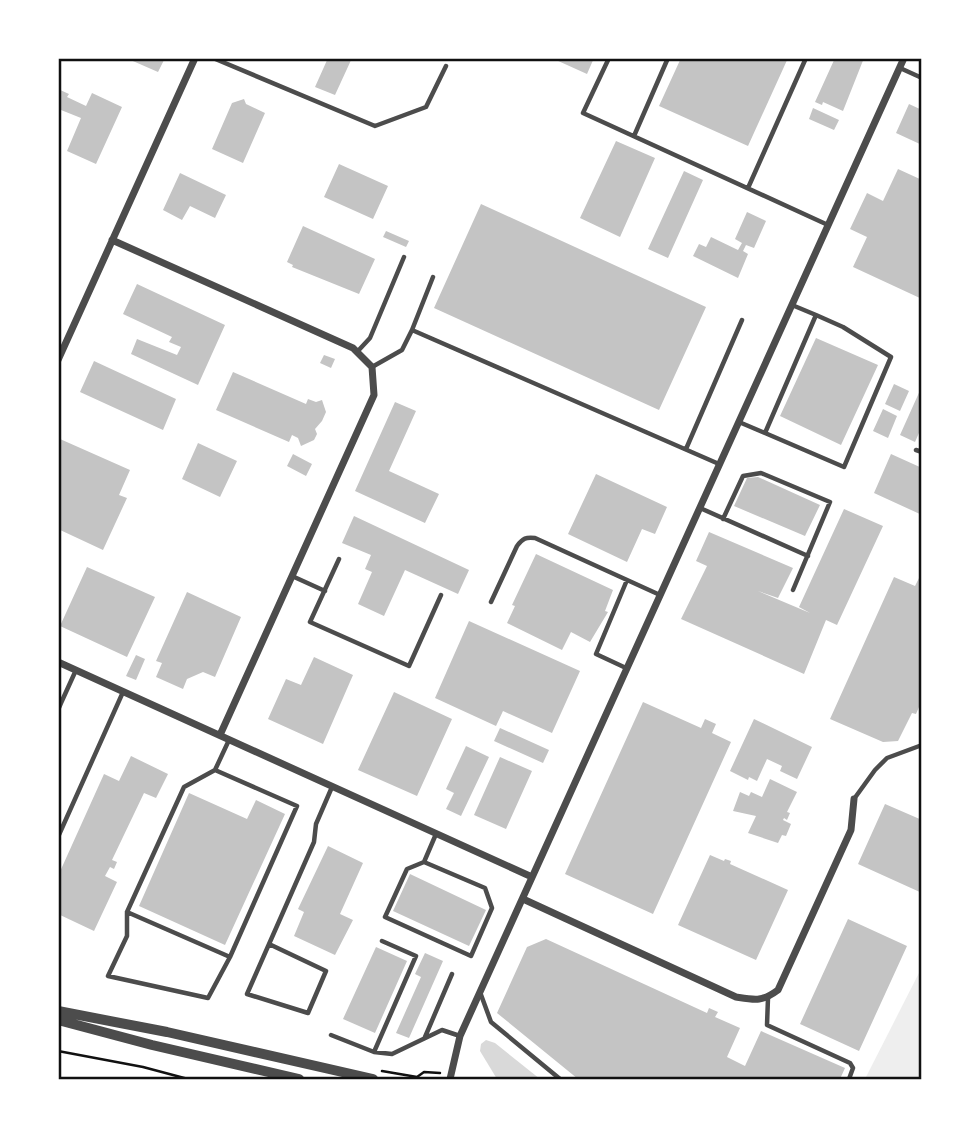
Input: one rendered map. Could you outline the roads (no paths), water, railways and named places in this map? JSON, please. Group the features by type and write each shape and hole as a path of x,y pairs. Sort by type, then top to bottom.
{"street":[{"path":"58,360 195,58"},
{"path":"450,1079 460,1036 904,58"},
{"path":"112,240 353,348 372,368 374,395 220,735"},
{"path":"58,662 532,877"},
{"path":"523,899 736,997 759,1000 768,998 778,990 850,830 854,799"},
{"path":"58,1012 167,1032 373,1079"},
{"path":"58,1020 299,1079"}],"lane":[{"path":"213,58 375,126 426,107 446,66"},
{"path":"609,58 583,113 828,225"},
{"path":"634,136 668,58"},
{"path":"748,188 806,58"},
{"path":"899,68 922,78"},
{"path":"357,352 370,338 404,257"},
{"path":"372,368 402,350 433,277"},
{"path":"739,422 844,467 891,357 843,327 792,305"},
{"path":"765,433 816,315"},
{"path":"685,449 742,320"},
{"path":"412,330 720,464"},
{"path":"916,450 922,453"},
{"path":"723,519 743,476 761,473 830,502 793,590"},
{"path":"700,508 808,556"},
{"path":"491,602 517,545 523,538 528,537 660,595"},
{"path":"339,559 310,622 409,666 441,595"},
{"path":"292,576 324,591"},
{"path":"627,668 596,654 628,580"},
{"path":"58,710 76,670"},
{"path":"58,837 124,691"},
{"path":"215,769 297,806 230,957 208,998 108,976 127,936 127,912 184,788 215,769 229,739"},
{"path":"854,799 875,769 887,758 922,745"},
{"path":"269,944 327,971 308,1013 247,994 269,944 314,842 316,824 332,786"},
{"path":"424,862 485,888 492,908 471,956 385,917 407,869 424,862 436,834"},
{"path":"127,912 230,957"},
{"path":"374,1052 416,956 382,941"},
{"path":"425,1038 452,974"},
{"path":"480,992 491,1022 561,1079"},
{"path":"768,998 767,1025 850,1063 853,1069 849,1079"},
{"path":"331,1035 374,1052 392,1054 442,1030 460,1036"}]}
